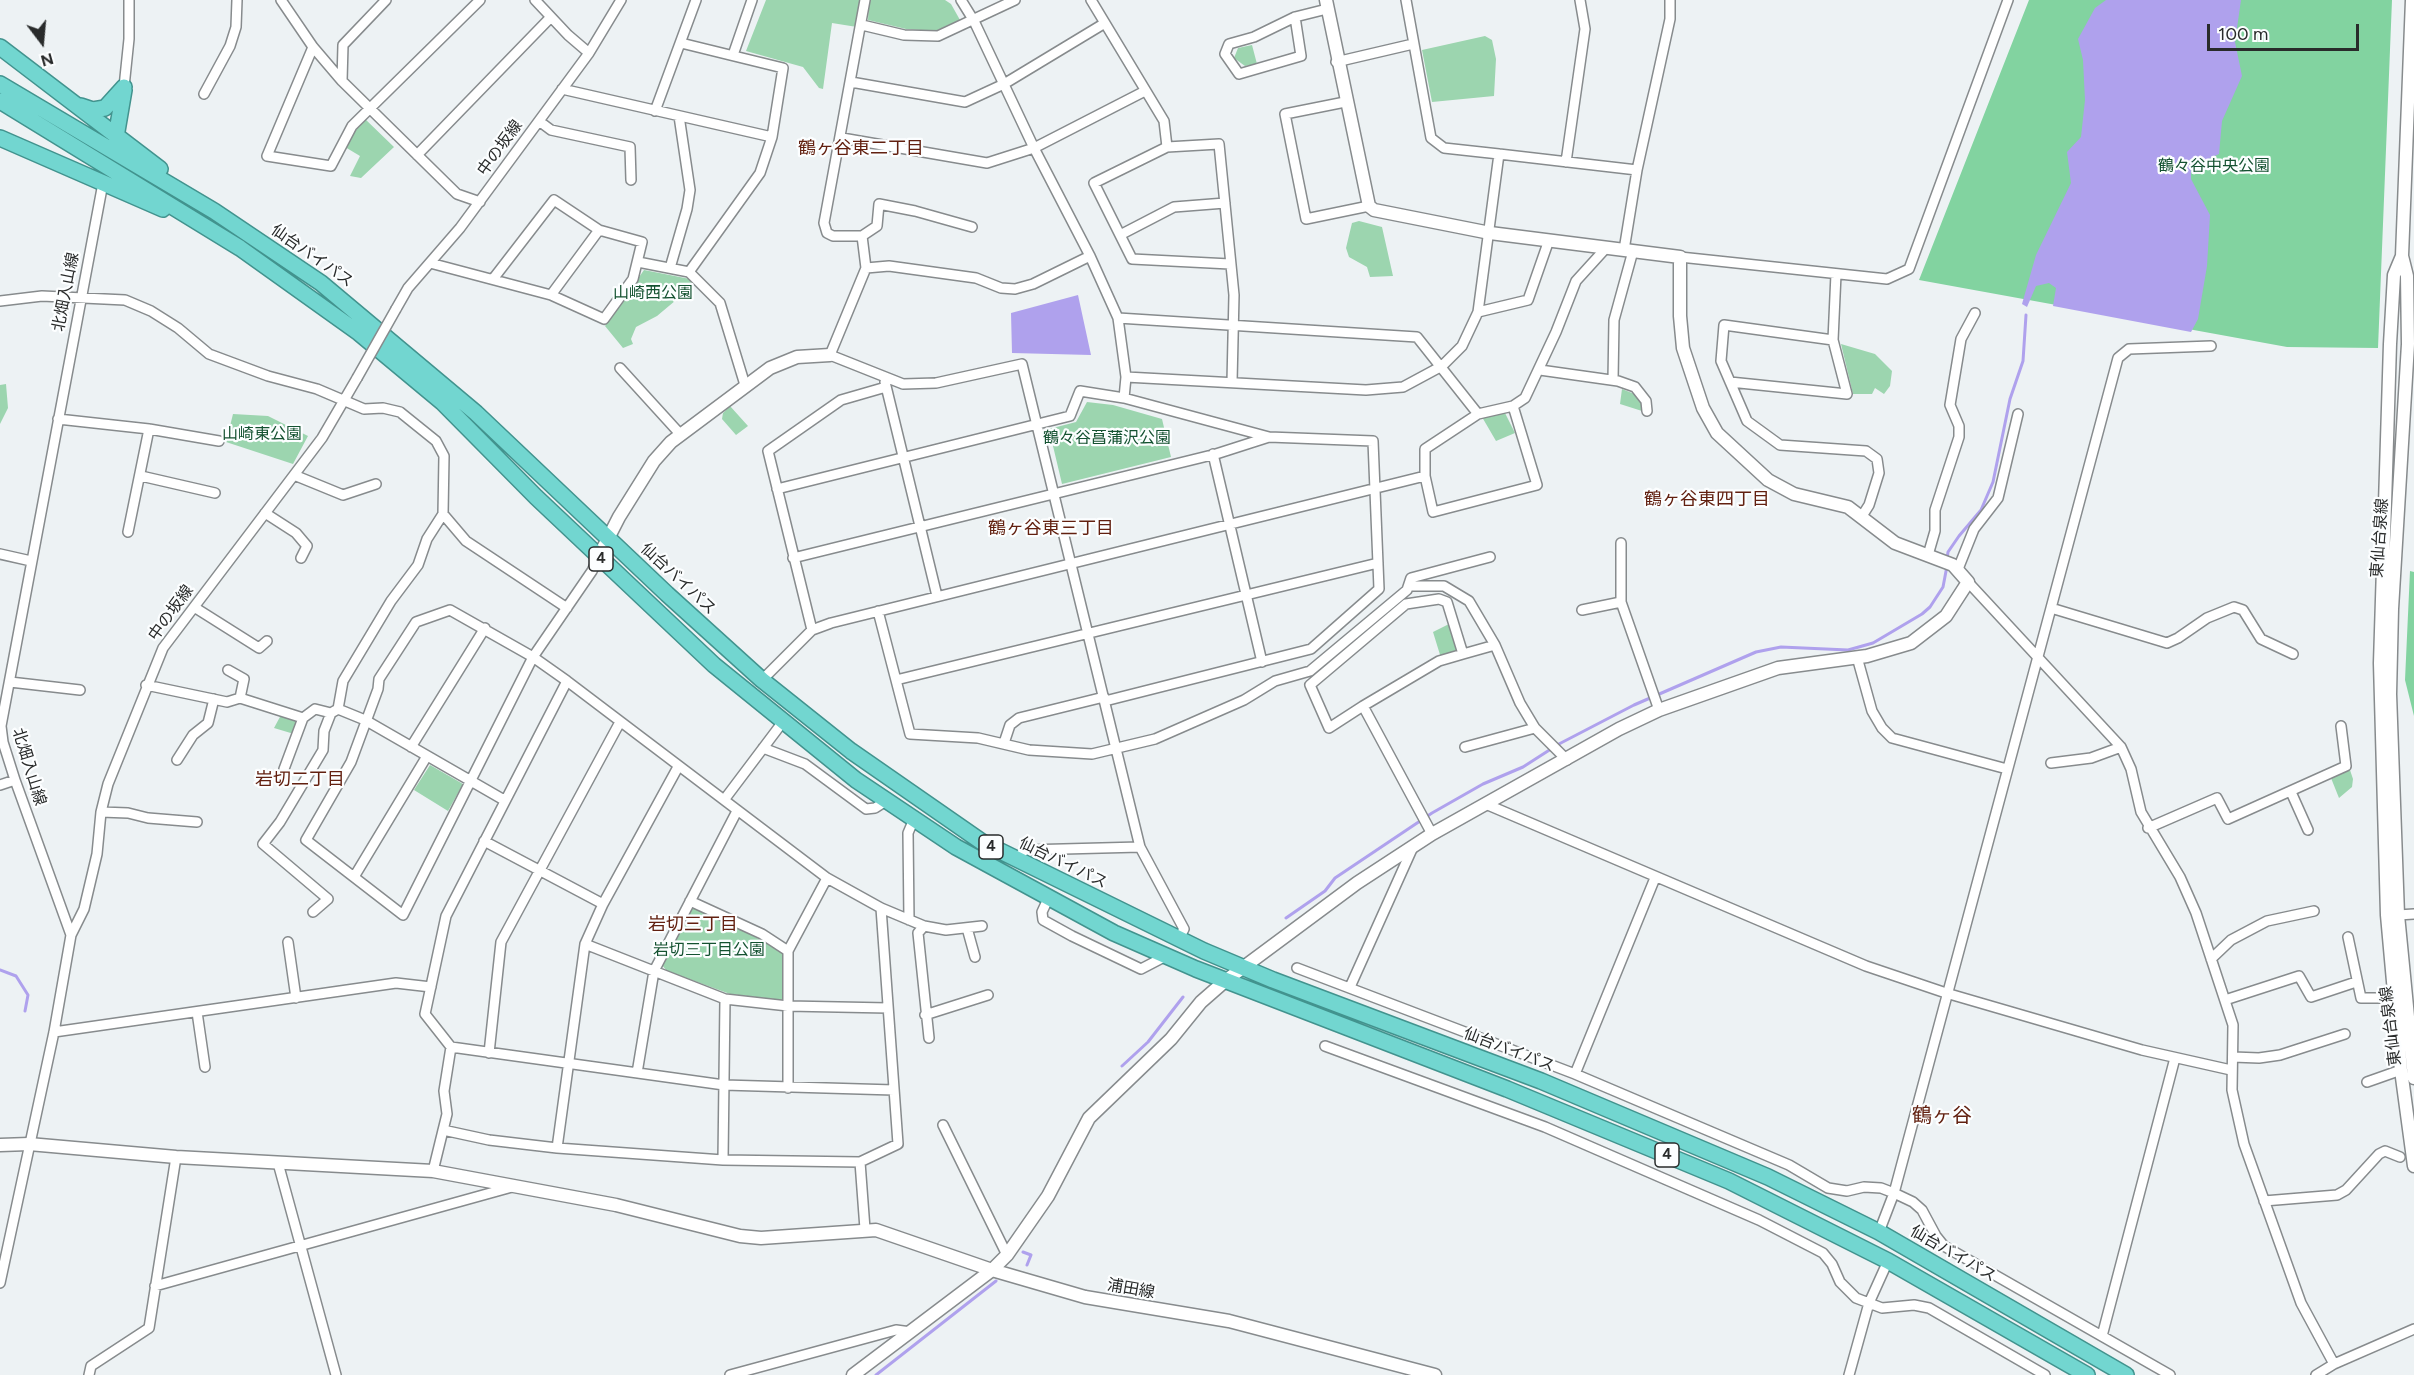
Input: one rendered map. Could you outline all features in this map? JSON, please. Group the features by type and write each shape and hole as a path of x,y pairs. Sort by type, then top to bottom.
{"highway":[{"path":"0,47 214,211"},
{"name":"仙台バイパス","path":"0,84 214,211 321,283 396,343 476,413 715,639 762,680 878,770 982,842 1178,940 1505,1067 1683,1140 1879,1232 2126,1375"},
{"path":"77,105 93,110 105,108 124,87"},
{"path":"116,137 124,87"},
{"name":"仙台バイパス","path":"0,101 202,225 304,292 442,402 714,665 782,723 886,801 983,863 1048,899 1166,956 1225,981 1507,1089 1729,1181 1888,1261 2087,1375"},
{"path":"0,138 202,225"}],"street":[{"path":"124,87 129,39 129,0"},
{"path":"204,94 230,46 236,27 237,0"},
{"path":"281,0 313,47 342,81 457,194 480,202"},
{"path":"342,81 343,45 386,0"},
{"path":"313,47 267,156 331,166 352,126 480,0"},
{"path":"535,0 589,52"},
{"name":"中の坂線","path":"71,935 84,909 97,854 101,812 108,784 146,686 164,648 294,475 344,402 408,288 480,202 589,52 621,0"},
{"path":"655,111 696,0"},
{"path":"732,55 752,0"},
{"path":"865,0 842,138 824,223 827,233 833,236 862,236 877,226 879,204 915,211 972,227"},
{"path":"961,0 974,21 1034,148 1090,256 1118,318 1126,377 1124,398"},
{"path":"862,25 904,35 938,36 1015,0"},
{"path":"1091,0 1164,121 1167,147"},
{"path":"1406,0 1431,138 1444,148 1636,170"},
{"path":"1566,162 1585,29 1580,0"},
{"path":"1613,380 1614,320 1629,250 1636,170 1670,19 1670,0"},
{"path":"1295,17 1301,56 1239,74 1225,54 1229,44 1254,37 1295,17 1326,4 1336,62 1369,206 1374,210 1490,233 1680,257 1887,279 1909,269 2008,0"},
{"name":"東仙台泉線","path":"2412,0 2410,139 2402,256 2407,276 2411,364 2391,641 2390,694 2398,915 2408,969 2414,1078"},
{"path":"417,155 551,17"},
{"path":"851,82 965,102 1004,84 1105,23"},
{"path":"681,43 783,68 772,137 760,173 689,272"},
{"path":"1336,62 1413,44"},
{"path":"562,89 772,137"},
{"path":"842,138 987,163 1034,148 1145,91"},
{"path":"1345,102 1285,114 1306,219 1369,206"},
{"path":"670,268 687,209 690,190 679,116"},
{"path":"539,121 551,130 630,147 631,180"},
{"path":"1230,264 1132,259 1094,183 1167,147 1219,144 1225,203 1235,324 1232,382"},
{"path":"1126,377 1365,390 1403,387 1442,366 1462,346 1478,312 1499,154"},
{"name":"北畑入山線","path":"0,1282 54,1032 71,935 15,780 3,742 1,726 103,183"},
{"path":"430,263 551,295 604,319 633,279 642,242 599,230 554,200 493,279"},
{"path":"1120,235 1174,207 1225,203"},
{"path":"551,295 599,230"},
{"path":"830,356 866,268 862,236"},
{"path":"1478,312 1528,300 1549,240"},
{"path":"1513,406 1537,485 1433,512 1425,476 1425,449 1478,414 1513,406 1530,392 1576,281 1606,248"},
{"path":"866,268 889,266 976,278 1001,288 1015,289 1033,284 1090,256"},
{"path":"2402,256 2394,275 2380,663 2382,840 2401,1070 2414,1166"},
{"path":"1680,257 1680,316 1683,348 1703,408 1717,433 1768,480 1794,494 1848,507 1895,543 1951,565 2038,654 2121,747 2148,828 2180,877 2196,913 2233,1025 2232,1090 2244,1144 2301,1303 2334,1364"},
{"path":"638,262 689,272 720,303 745,385"},
{"path":"1730,382 1846,394 1833,340 1836,274"},
{"path":"0,302 42,296 124,300 151,311 210,354 268,376 317,388 364,409 383,408 400,412 436,441 444,456 443,514 427,539 418,565 405,586 390,601 343,681 334,711 324,731 323,750 280,822 263,844 328,899 313,912"},
{"path":"1928,555 1935,531 1935,510 1959,437 1959,426 1950,405 1961,339 1975,314"},
{"path":"1118,318 1417,337 1478,414"},
{"path":"1833,340 1724,325 1721,361 1748,422 1780,445 1866,451 1876,459 1879,473 1869,506 1862,516"},
{"path":"1879,1232 1894,1193 2118,358 2129,349 2211,346"},
{"path":"982,926 946,930 924,926 881,908 827,878 567,681 533,657 450,610 416,622 379,679 378,690 351,762 306,840 403,915 533,657 567,608 654,461 681,435 745,385 771,368 797,357 830,356 885,382 903,384 936,382 1022,364 1140,847 1184,929 1178,940"},
{"path":"2391,363 2411,364"},
{"path":"620,368 681,435"},
{"path":"1540,370 1613,380 1635,387 1646,401 1647,411"},
{"path":"885,382 937,596"},
{"path":"812,630 768,451 841,400 885,382"},
{"path":"777,489 1071,416 1080,391 1124,398 1269,437 1373,441 1379,589 1311,649 1019,718 1010,725 1004,743"},
{"path":"1951,565 1974,529 1998,498 2018,414"},
{"path":"58,419 149,429 219,441"},
{"path":"128,532 149,429"},
{"path":"793,558 1213,454 1269,437"},
{"path":"1213,454 1262,662"},
{"path":"294,475 343,495 376,484"},
{"path":"141,476 215,493"},
{"path":"762,680 812,630 1072,562 1425,476"},
{"path":"265,513 296,533 307,546 301,558"},
{"path":"443,514 466,541 567,608"},
{"path":"1621,543 1621,602 1656,702"},
{"path":"0,554 31,561"},
{"path":"1410,586 1411,578 1490,557"},
{"path":"896,680 1378,563"},
{"path":"853,1375 992,1270 1007,1255 1048,1196 1089,1118 1171,1039 1201,1002 1243,967 1349,888 1432,834 1488,805 1619,729 1656,702 1778,669 1892,651 1930,630 1946,616 1968,582"},
{"path":"878,611 910,734 978,738 1029,750 1092,754 1155,739 1244,700 1275,681 1310,671 1410,586 1444,586 1469,601 1495,645 1520,703 1535,728 1567,760"},
{"path":"1463,654 1447,602 1439,599 1417,600 1407,604 1310,686 1329,728 1439,661 1495,645"},
{"path":"1582,610 1621,602"},
{"path":"194,607 259,648 267,640"},
{"path":"2051,608 2167,643 2207,618 2234,607 2243,610 2261,639 2293,654"},
{"path":"411,747 485,628"},
{"path":"1857,657 1872,711 1882,728 1892,738 2007,769"},
{"path":"228,670 244,680 240,698"},
{"path":"567,681 446,916 424,1014 451,1047 724,1085 894,1090"},
{"path":"10,682 80,690"},
{"path":"146,686 227,702 240,698 303,718"},
{"path":"177,760 193,735 208,723 214,699"},
{"path":"1364,706 1432,834"},
{"path":"284,769 303,718 315,709 334,711 365,720 504,800"},
{"path":"489,1053 501,942 620,722"},
{"path":"724,801 782,723"},
{"path":"2148,828 2217,798 2228,819 2346,766 2341,726"},
{"path":"1464,747 1535,728"},
{"path":"1485,742 1488,752"},
{"path":"2051,763 2091,758 2121,747"},
{"path":"763,748 805,764 866,809 875,808 886,801"},
{"path":"354,877 427,756"},
{"path":"557,1148 585,944 603,904 678,766"},
{"path":"0,784 15,780"},
{"path":"2291,792 2308,830"},
{"path":"1488,805 1866,966 1946,993 2175,1058 2231,1070"},
{"path":"637,1073 654,971 737,811"},
{"path":"101,812 129,813 148,818 197,822"},
{"path":"909,920 908,833 914,819"},
{"path":"484,840 603,904"},
{"path":"1350,987 1414,846"},
{"path":"1015,860 1025,850 1140,847"},
{"path":"788,1088 788,951 827,878"},
{"path":"1575,1074 1655,878"},
{"path":"1048,899 1042,912 1043,920 1082,941 1141,969 1166,956"},
{"path":"690,901 762,934 788,951"},
{"path":"443,1130 489,1140 557,1148 723,1160 860,1162 898,1144 881,908"},
{"path":"2211,958 2231,940 2266,921 2314,911"},
{"path":"2398,915 2414,914"},
{"path":"924,926 918,933 929,1038"},
{"path":"967,928 975,957"},
{"path":"2348,937 2361,998 2394,998"},
{"path":"288,942 296,998"},
{"path":"585,944 725,999 788,1006 888,1008"},
{"path":"1297,968 1575,1074 1789,1165 1828,1188 1847,1191 1864,1187 1881,1188 1894,1193 1913,1202 1922,1210 1935,1236 1944,1246 2170,1375"},
{"path":"2225,1000 2299,976 2312,997 2356,982"},
{"path":"54,1032 396,983 431,987"},
{"path":"925,1015 982,994"},
{"path":"723,1160 725,999"},
{"path":"197,1012 205,1066"},
{"path":"2233,1057 2259,1058 2280,1054 2345,1034"},
{"path":"1325,1046 1545,1127 1759,1220 1823,1253 1847,1292 1882,1308 1914,1305 1929,1308 2046,1375"},
{"path":"434,1171 447,1114 444,1091 451,1047"},
{"path":"1505,1067 1513,1049"},
{"path":"2102,1336 2175,1058"},
{"path":"2367,1082 2401,1070"},
{"path":"943,1125 1007,1255"},
{"name":"浦田線","path":"0,1145 29,1144 176,1157 434,1171 616,1205 740,1236 761,1238 865,1229 898,1236 992,1270 1085,1297 1229,1322 1435,1375"},
{"path":"2264,1201 2337,1195 2346,1190 2379,1154 2385,1151 2400,1157"},
{"path":"88,1375 91,1366 149,1328 176,1157"},
{"path":"860,1162 865,1229"},
{"path":"278,1163 336,1375"},
{"path":"155,1286 517,1185"},
{"path":"1849,1375 1869,1303 1888,1261"},
{"path":"2316,1375 2334,1364 2414,1329"},
{"path":"730,1375 896,1330 911,1332"}],"green space":[{"path":"766,0 862,0 857,27 832,23 823,89 819,88 803,67 746,51"},
{"path":"869,0 945,0 951,4 960,20 935,31 906,29 868,20"},
{"name":"鶴々谷中央公園","path":"2029,0 2392,0 2378,348 2287,347 1919,280"},
{"path":"1485,36 1492,40 1496,59 1494,96 1432,102 1422,50"},
{"path":"1252,45 1257,64 1245,66 1234,58 1238,48"},
{"path":"364,118 394,147 361,178 350,176 360,156 345,147"},
{"path":"1359,221 1382,227 1393,276 1370,277 1367,267 1349,257 1346,248 1352,223"},
{"name":"山崎西公園","path":"644,270 690,279 694,285 657,316 636,327 631,339 633,344 623,348 605,326"},
{"path":"1841,344 1875,354 1892,371 1890,386 1884,394 1875,388 1872,394 1853,394"},
{"path":"6,384 8,408 0,424 0,385"},
{"path":"1622,389 1637,395 1643,401 1642,411 1620,404"},
{"name":"鶴々谷菖蒲沢公園","path":"1087,402 1113,405 1162,419 1171,457 1062,484 1049,429 1076,422"},
{"path":"730,406 748,426 736,435 722,419 723,413"},
{"path":"1504,411 1515,433 1496,441 1482,417"},
{"name":"山崎東公園","path":"233,414 268,416 308,436 293,464 226,442"},
{"path":"2410,571 2414,572 2414,716 2405,680"},
{"path":"1449,624 1458,647 1455,654 1441,658 1433,632"},
{"path":"281,715 300,720 294,734 274,728"},
{"path":"430,765 463,784 448,811 414,790"},
{"path":"2350,770 2353,779 2352,787 2339,798 2331,778"},
{"name":"岩切三丁目公園","path":"697,906 783,952 786,996 782,1000 730,994 667,971 661,964 693,907"}],"shaded area":[{"path":"2106,0 2241,0 2235,42 2242,76 2222,121 2219,154 2191,167 2191,179 2210,215 2207,266 2198,319 2191,332 2053,306 2056,288 2049,283 2036,286 2027,307 2022,304 2036,255 2071,183 2067,152 2081,137 2085,100 2083,60 2078,39 2095,8"},
{"path":"1078,295 1091,355 1012,353 1011,313"}],"waterway":[{"path":"1947,559 1948,552 1959,536 1981,510 1993,482 2010,399 2023,361 2026,315"},
{"path":"1557,745 1634,705 1756,652 1781,647 1848,650 1873,643 1930,607 1943,587 1947,566"},
{"path":"1286,918 1325,891 1335,878 1432,813 1483,784 1523,767 1551,749"},
{"path":"0,970 16,976 28,995 25,1011"},
{"path":"1122,1066 1148,1042 1183,997"},
{"path":"1023,1252 1031,1255 1027,1265"},
{"path":"876,1375 996,1281"}],"district":[{"name":"鶴ヶ谷東二丁目","path":"861,149"},
{"name":"鶴ヶ谷東四丁目","path":"1707,500"},
{"name":"鶴ヶ谷東三丁目","path":"1051,529"},
{"name":"岩切二丁目","path":"300,780"},
{"name":"岩切三丁目","path":"693,925"},
{"name":"鶴ヶ谷","path":"1942,1116"}]}
